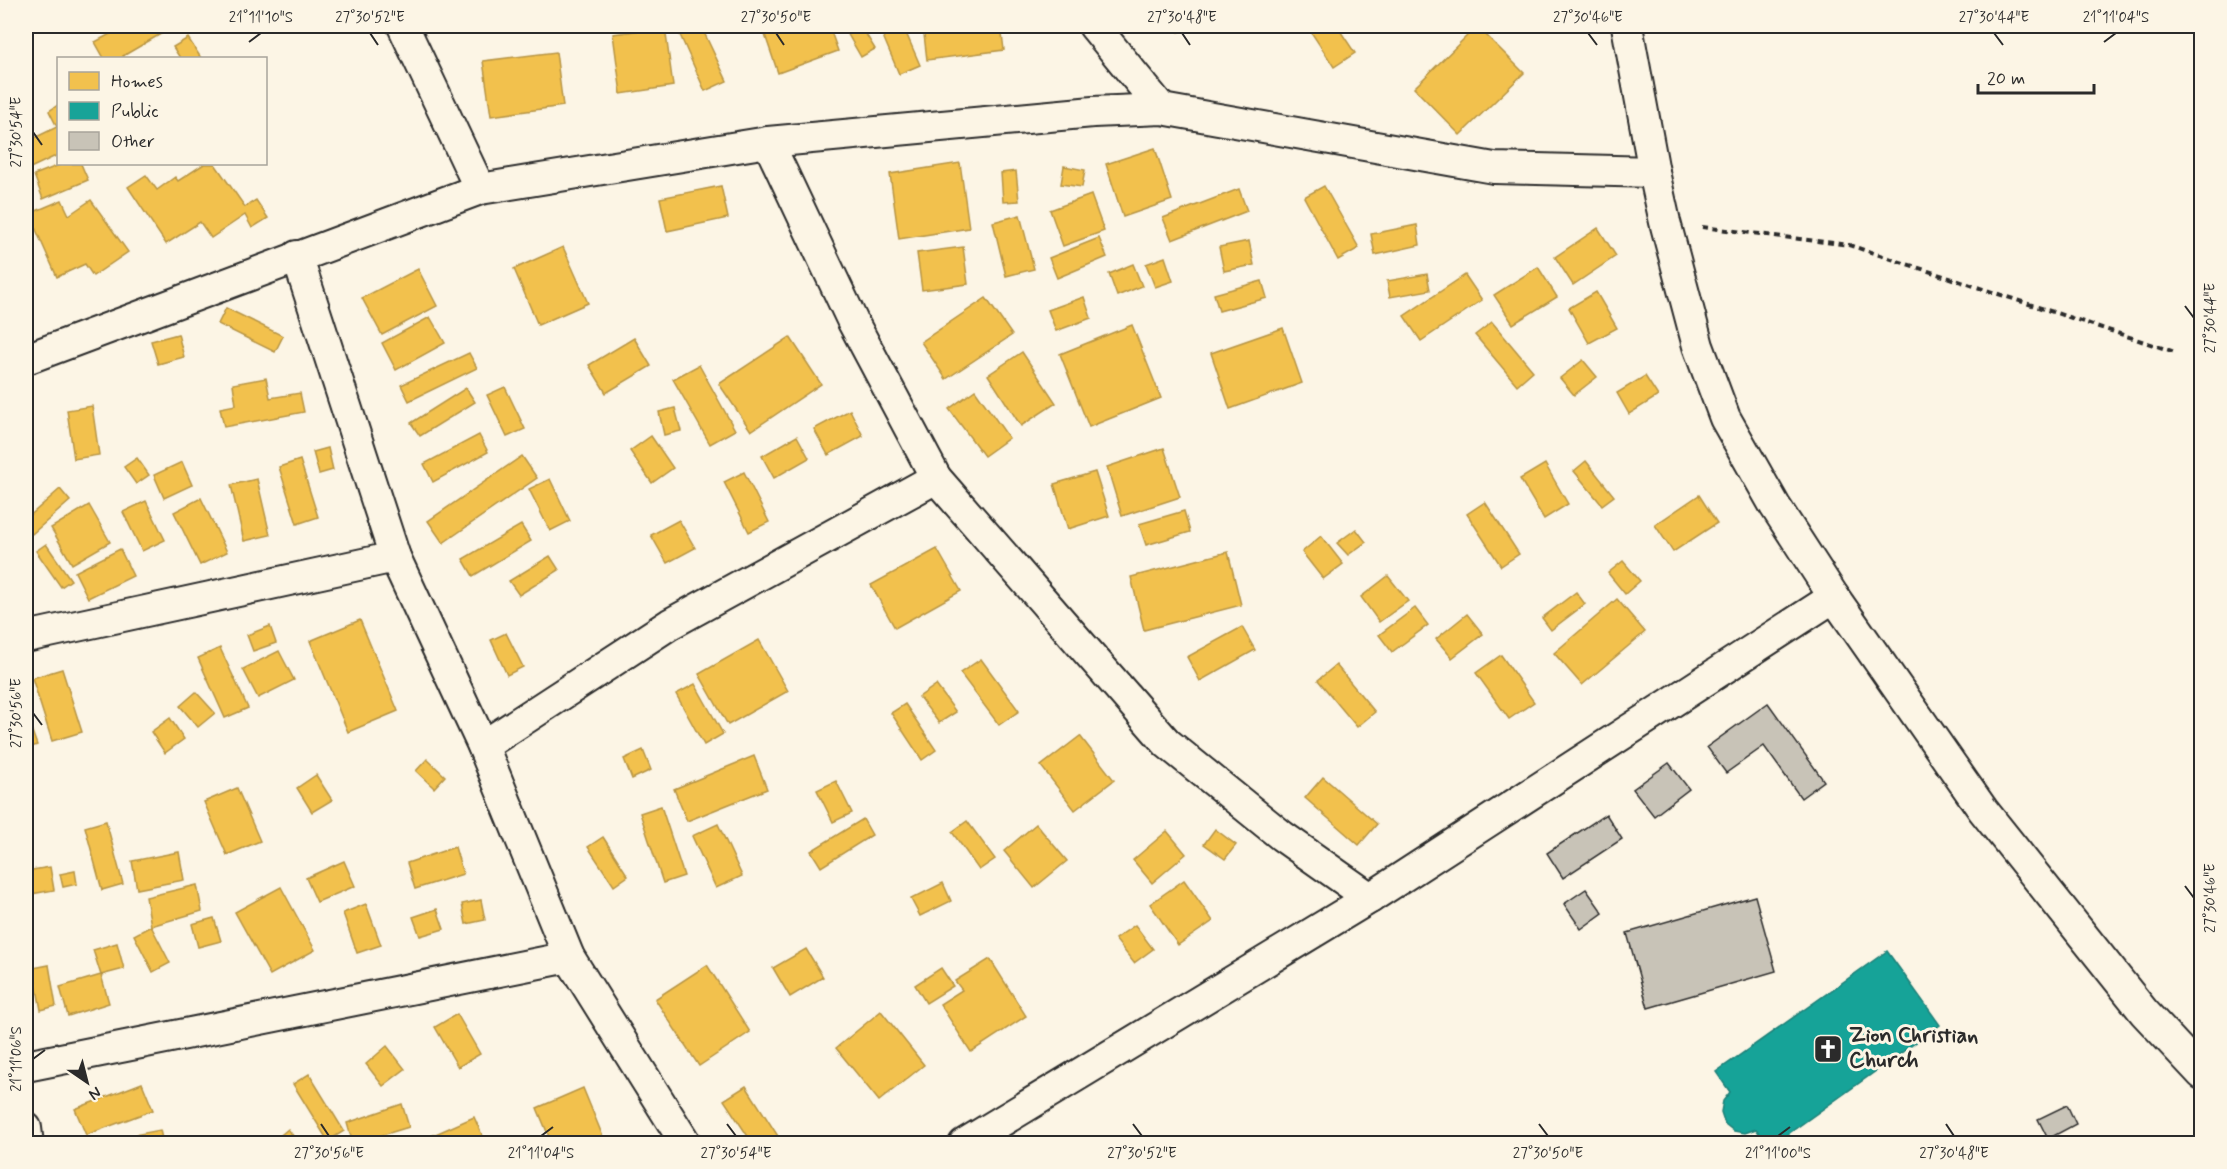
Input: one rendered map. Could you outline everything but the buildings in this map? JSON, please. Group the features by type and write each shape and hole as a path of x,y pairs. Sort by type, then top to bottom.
{"street":[{"path":"403,26 480,189"},
{"path":"1094,26 1162,108"},
{"path":"1627,26 1665,222 1698,346 1725,418 1775,506 1834,597 1983,810 2144,1012 2202,1074"},
{"path":"29,351 480,189 768,142 1093,112 1162,108 1494,168 1654,172"},
{"path":"768,142 853,322 936,478 1167,743 1282,836 1370,898"},
{"path":"297,256 394,557 483,746 569,957 686,1143"},
{"path":"483,746 670,624 936,478"},
{"path":"26,637 394,557"},
{"path":"964,1143 1370,898 1834,597"},
{"path":"26,1066 569,957"},
{"path":"26,1128 28,1143"}],"path":[{"path":"1665,222 1849,245 2175,352"}],"place":[{"name":"Zion Christian Church","path":"1828,1049"}]}
